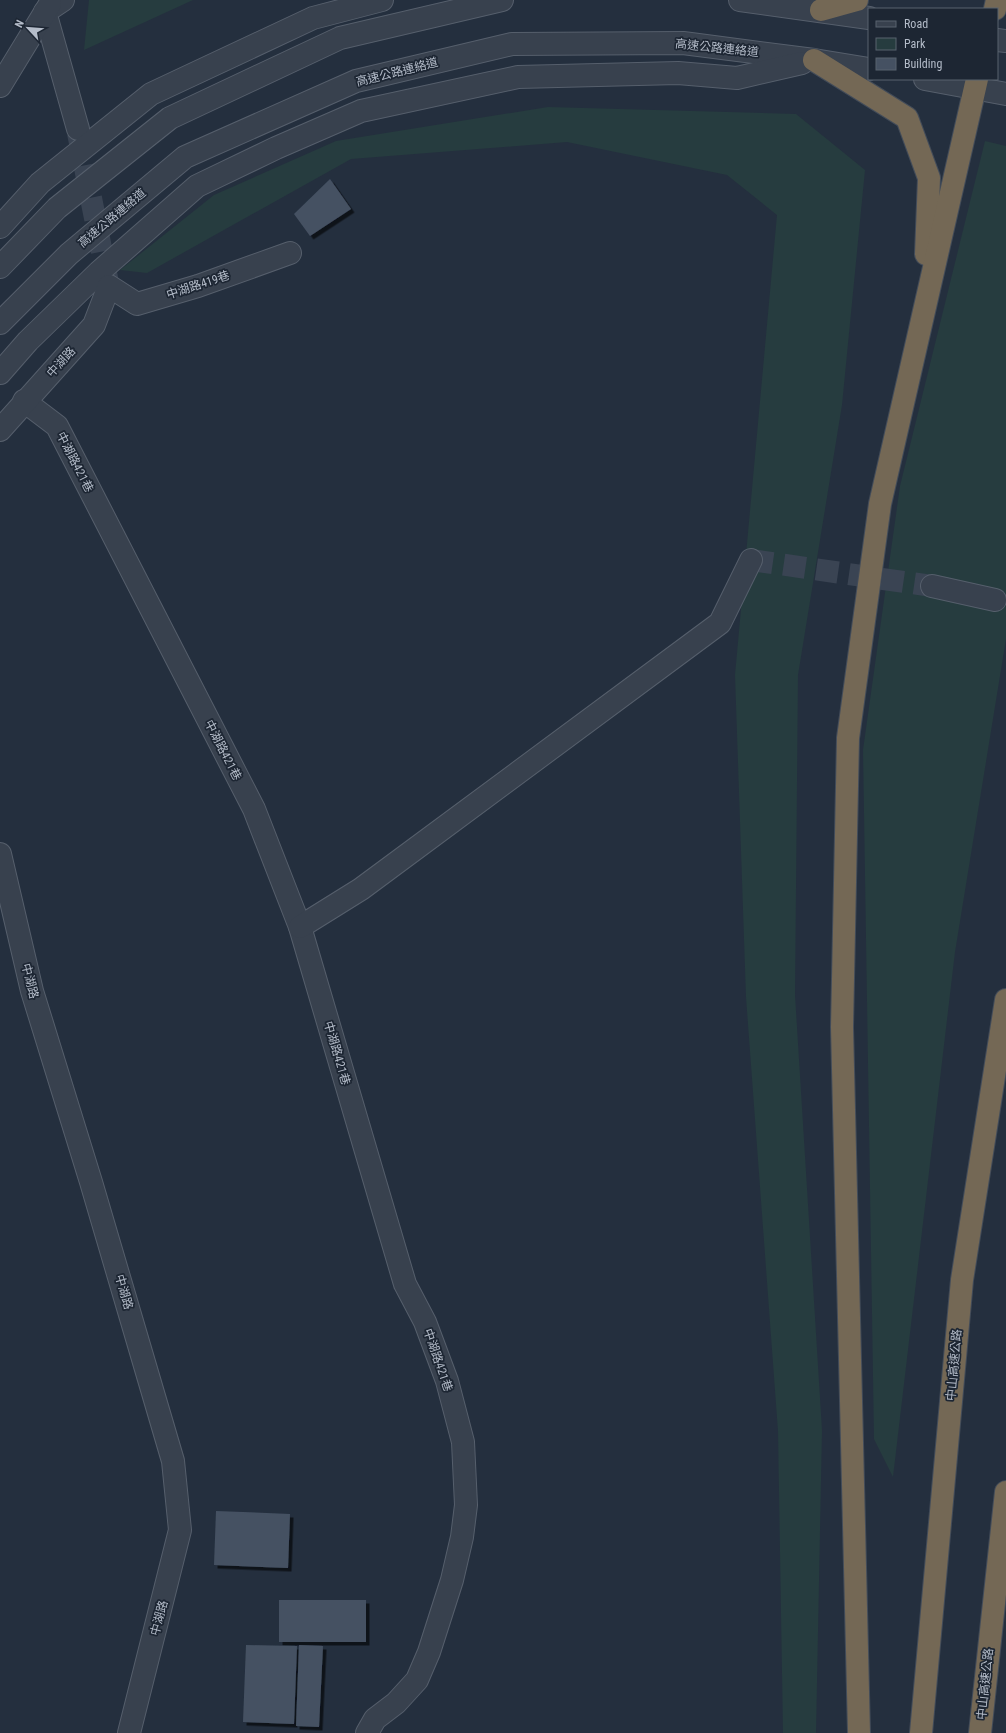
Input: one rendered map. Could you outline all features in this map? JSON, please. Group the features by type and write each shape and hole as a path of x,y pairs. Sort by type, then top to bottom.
{"highway":[{"path":"821,10 857,0"},
{"path":"814,60 907,118 929,178 924,305"},
{"path":"859,1733 842,1027 848,738 880,504 924,305 976,83"},
{"name":"中山高速公路","path":"921,1733 962,1280 1006,1000"},
{"name":"中山高速公路","path":"980,1733 1006,1492"}],"street":[{"path":"0,227 40,183 150,94 313,18 382,0"},
{"path":"0,267 57,208 170,118 340,38 502,0"},
{"path":"740,0 821,10 868,18"},
{"path":"801,0 821,10"},
{"path":"0,86 54,4"},
{"path":"54,4 78,130"},
{"name":"高速公路連絡道","path":"0,323 69,254 185,157 356,81 512,44 683,43 814,60 868,69"},
{"path":"0,373 28,340 99,272 197,186 276,148 361,111 518,77 678,73 737,78 814,60"},
{"path":"938,80 976,83 1006,94"},
{"name":"中湖路419巷","path":"109,286 137,304 198,286 290,253"},
{"name":"中湖路","path":"0,430 94,325 109,286"},
{"name":"中湖路421巷","path":"24,402 57,426 254,809 300,927 405,1284 425,1322 447,1381 463,1442 466,1505 462,1537 452,1580 429,1652 417,1680 396,1703 375,1719 367,1733"},
{"path":"300,927 361,889 720,623 751,560"},
{"path":"932,586 995,600"},
{"name":"中湖路","path":"0,854 32,992 91,1182 173,1461 180,1530 129,1733"}],"green space":[{"path":"89,0 193,0 84,50"},
{"path":"548,107 796,114 865,170 842,405 798,675 795,995 822,1430 816,1733 783,1733 778,1431 746,997 735,675 777,215 727,175 567,142 351,159 147,273 120,270 214,195 336,141"},
{"path":"985,141 1006,146 1006,639 955,952 893,1477 874,1439 863,750 900,486"}],"building":[{"path":"330,179 351,209 310,236 294,214"},
{"path":"216,1511 290,1514 288,1568 214,1565"},
{"path":"279,1600 366,1600 366,1642 279,1642"},
{"path":"246,1645 297,1646 294,1724 243,1722"},
{"path":"299,1645 323,1646 319,1727 296,1726"}],"tunnel":[{"path":"78,133 108,283"},
{"path":"751,560 932,586"}]}
